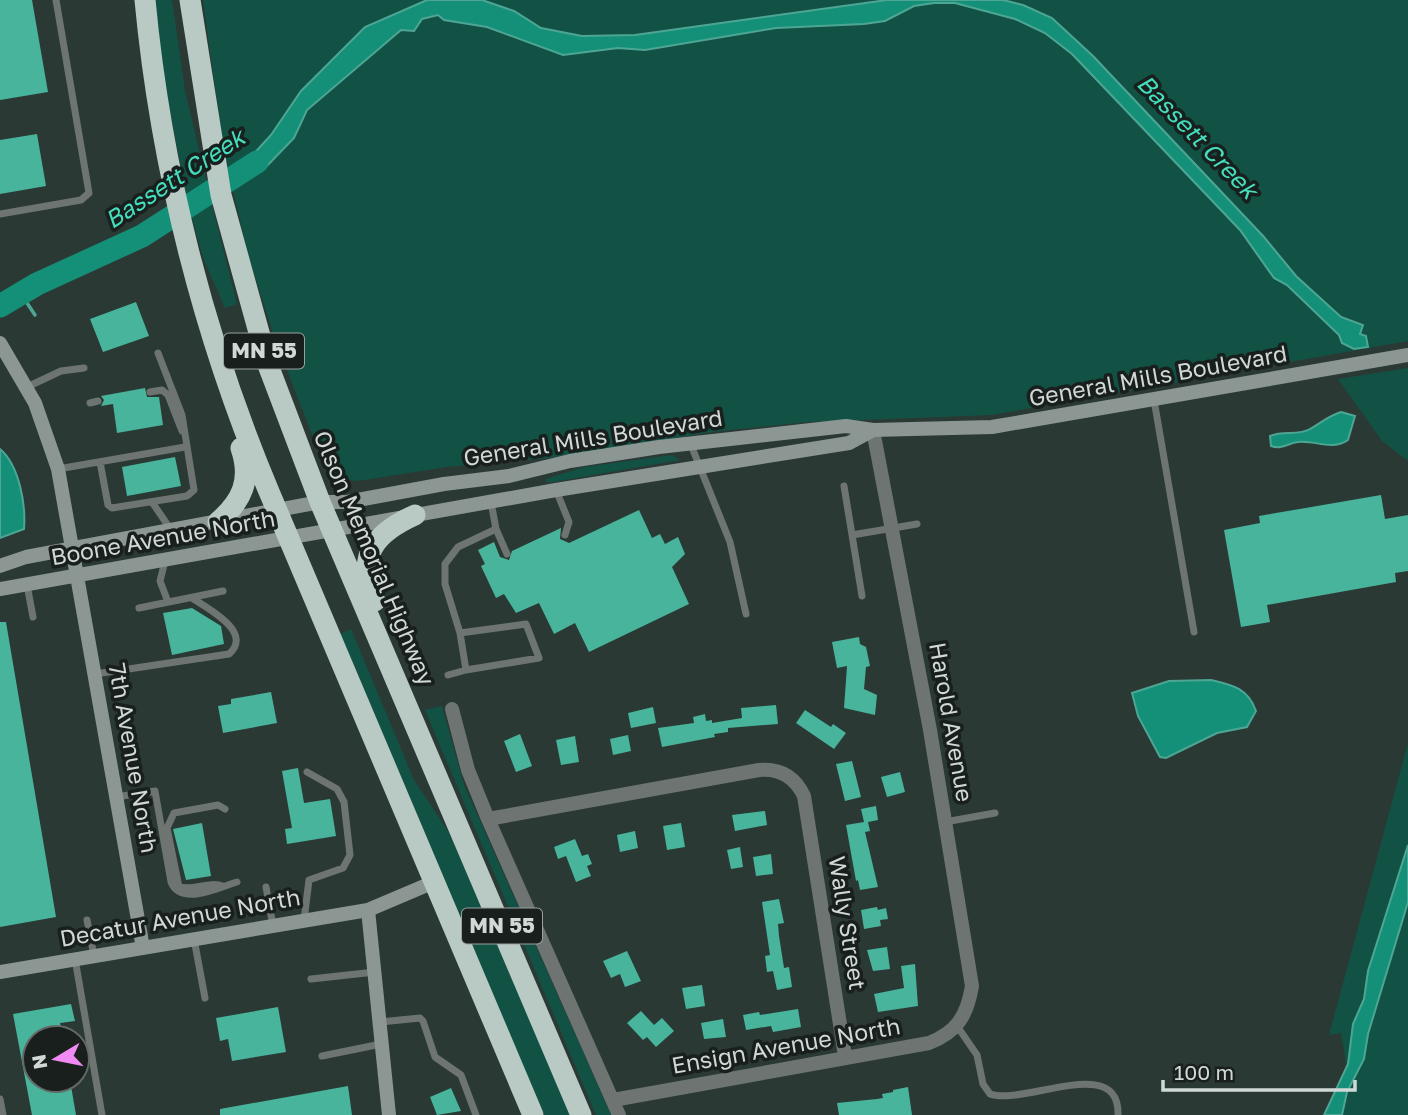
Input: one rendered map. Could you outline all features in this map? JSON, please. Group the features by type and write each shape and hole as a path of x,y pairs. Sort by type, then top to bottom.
{"highway":[{"name":"MN 55","path":"145,0 179,212 205,308 237,406 277,511 533,1115"},
{"path":"178,0 190,84 208,127"},
{"name":"Olson Memorial Highway","path":"190,0 208,127 220,186 268,365 320,502 581,1115"},
{"path":"205,308 206,350 246,467 242,495 237,506 218,523"},
{"path":"415,515 391,526 381,535 370,554 367,572 371,592 410,681 422,738"}],"street":[{"name":"7th Avenue North","path":"0,343 27,387 47,433 58,469 143,948"},
{"name":"General Mills Boulevard","path":"320,502 347,502 444,484 509,476 570,461 825,427 846,426 873,430 992,428 1408,355"},
{"name":"General Mills Boulevard","path":"333,531 556,490 849,443 873,430"},
{"name":"Harold Avenue","path":"873,430 945,822 972,986 968,1009 959,1024"},
{"name":"Boone Avenue North","path":"0,566 26,557 320,502"},
{"name":"Boone Avenue North","path":"0,589 333,531"},
{"path":"452,709 468,770 488,819 619,1115"},
{"name":"Wally Street","path":"488,819 759,770 777,771 789,776 804,796 845,1056"},
{"name":"Decatur Avenue North","path":"0,972 368,910 434,882"},
{"path":"368,910 389,1115"},
{"name":"Ensign Avenue North","path":"613,1100 845,1056 929,1043 943,1037 959,1024"}],"lane":[{"path":"0,214 81,200 89,193 56,0"},
{"path":"100,462 108,505 112,508 187,496 194,490 182,415 158,354"},
{"path":"27,387 61,371 84,369"},
{"path":"150,392 162,390 168,395 184,435"},
{"path":"1154,400 1194,632"},
{"path":"691,445 730,542 746,614"},
{"path":"58,469 185,447"},
{"path":"844,486 862,596"},
{"path":"556,490 569,522 565,535"},
{"path":"152,502 171,530"},
{"path":"491,502 496,529 507,554"},
{"path":"852,534 917,524"},
{"path":"466,670 460,633 445,584 445,564 457,547 496,529"},
{"path":"165,561 160,581 168,602"},
{"path":"27,585 33,617"},
{"path":"139,608 223,591"},
{"path":"95,674 229,654 234,649 236,639 232,627 192,597"},
{"path":"448,675 539,658 526,624 460,633"},
{"path":"304,920 309,880 343,868 350,855 344,802 337,789 307,772"},
{"path":"117,797 155,790 174,889 185,895 237,882"},
{"path":"223,886 216,883 187,889 179,887 167,828 174,813 218,805 225,808"},
{"path":"945,822 995,813"},
{"path":"266,887 273,926"},
{"path":"87,920 94,956"},
{"path":"194,939 205,998"},
{"path":"75,959 102,1115"},
{"path":"311,979 376,972"},
{"path":"379,1022 420,1018 435,1057 461,1075 477,1115"},
{"path":"959,1024 977,1055 983,1084 990,1094 1007,1097 1091,1083 1105,1086 1114,1094 1118,1115"},
{"path":"322,1056 381,1044"},
{"path":"0,1099 3,1115"}],"shaded area":[{"path":"154,0 172,0 185,91 208,187 187,200 164,79"},
{"path":"203,0 1408,0 1408,341 992,415 808,422 712,432 548,458 446,467 358,481 342,479 332,471 313,437 275,339 249,258 224,153"},
{"path":"427,0 482,0 514,11 541,28 582,36 635,35 887,0 1003,0 1023,5 1052,18 1093,56 1264,237 1296,276 1341,317 1363,325 1360,334 1366,336 1368,347 1354,349 1342,343 1339,335 1287,285 1274,278 1240,230 1072,54 1045,33 1015,19 955,3 914,6 885,21 864,24 776,28 645,50 618,48 563,55 487,27 444,20 438,15 422,19 414,31 401,30 307,110 294,138 265,168 236,185 232,183 229,172 232,167 249,159 271,135 301,91 365,27"},
{"path":"210,197 237,304 225,308 204,260 190,211"},
{"path":"1408,368 1408,461 1382,441 1338,379"},
{"path":"1341,412 1355,416 1348,440 1342,443 1330,445 1298,442 1282,447 1271,446 1270,436 1305,431"},
{"path":"0,449 12,465 20,486 24,529 0,538"},
{"path":"672,455 680,460 547,483 546,479 584,467"},
{"path":"351,629 414,780 450,834 570,1115 544,1115 340,634"},
{"path":"1211,680 1232,686 1249,697 1256,711 1247,727 1217,733 1166,758 1160,757 1138,716 1132,693 1169,681"},
{"path":"442,706 464,785 611,1115 596,1115 425,710"},
{"path":"1408,743 1408,1115 1342,1115 1350,1087 1341,1033 1329,1035"},
{"path":"1408,845 1408,902 1368,1034 1364,1059 1347,1092 1342,1115 1324,1115 1348,1064 1353,1024 1364,999 1368,971"}],"building":[{"path":"0,0 32,0 48,92 0,100"},
{"path":"37,134 46,186 0,194 0,140"},
{"path":"136,302 149,336 103,352 90,319"},
{"path":"145,388 147,397 159,397 163,425 117,433 113,404 101,406 104,400 101,396"},
{"path":"175,457 181,486 127,496 122,467"},
{"path":"1381,495 1385,519 1408,515 1408,571 1395,573 1396,582 1267,605 1270,622 1241,627 1224,530 1260,523 1259,516"},
{"path":"639,510 652,538 660,534 665,544 678,537 685,554 672,567 689,604 589,652 575,623 554,634 539,603 516,613 504,594 496,598 481,566 485,564 478,550 494,542 500,557 509,560 512,551 561,528 560,539 569,543"},
{"path":"192,608 221,626 224,644 172,655 163,613"},
{"path":"0,622 6,622 56,917 0,927"},
{"path":"859,637 860,644 866,647 870,666 866,667 864,689 877,695 875,715 844,708 847,666 837,668 832,642"},
{"path":"271,692 277,723 223,733 218,706 231,704 231,699"},
{"path":"776,705 778,724 728,728 728,732 714,734 715,737 662,747 658,728 694,723 693,717 705,714 706,721 712,720 712,723 742,718 741,708"},
{"path":"653,707 656,723 631,728 628,713"},
{"path":"805,710 831,727 833,724 846,733 834,749 796,723"},
{"path":"520,734 532,766 516,772 504,741"},
{"path":"628,735 631,751 613,755 610,739"},
{"path":"575,736 579,762 561,765 556,740"},
{"path":"852,761 861,797 845,801 836,764"},
{"path":"298,768 304,803 330,799 336,836 287,844 285,829 292,828 282,771"},
{"path":"900,772 905,792 887,797 881,777"},
{"path":"876,806 878,820 868,822 870,831 865,832 878,887 860,890 846,825 864,822 861,809"},
{"path":"765,811 767,825 735,831 732,815"},
{"path":"202,823 211,876 186,880 173,829"},
{"path":"681,823 685,847 667,850 663,826"},
{"path":"635,831 638,848 620,852 617,835"},
{"path":"575,839 582,856 588,854 592,864 587,866 591,876 576,882 566,856 558,859 554,847"},
{"path":"740,847 743,867 731,869 727,850"},
{"path":"771,854 773,874 756,876 753,857"},
{"path":"779,899 784,923 778,924 779,936 784,968 789,967 792,987 777,990 773,971 767,972 765,956 770,955 762,902"},
{"path":"877,907 878,910 886,908 888,919 880,920 881,926 864,929 861,910"},
{"path":"887,947 890,969 873,971 867,950"},
{"path":"627,951 641,981 625,987 620,974 611,978 603,961"},
{"path":"915,964 918,1006 878,1012 874,994 904,988 901,966"},
{"path":"702,985 705,1006 686,1009 682,988"},
{"path":"71,1004 75,1021 60,1024 21,1024 21,1057 13,1014"},
{"path":"278,1007 286,1052 232,1061 228,1039 220,1041 216,1018"},
{"path":"798,1009 801,1027 773,1032 771,1026 746,1030 743,1015"},
{"path":"641,1011 654,1025 662,1018 674,1031 656,1047 647,1037 643,1040 627,1023"},
{"path":"723,1019 726,1037 704,1039 701,1023"},
{"path":"348,1086 352,1115 220,1115 220,1109"},
{"path":"908,1087 912,1115 839,1115 837,1103 883,1098 882,1094"},
{"path":"451,1088 461,1111 437,1115 430,1097"},
{"path":"28,1094 72,1094 76,1115 32,1115"}],"waterway":[{"name":"Bassett Creek","path":"0,306 37,284 142,236 257,162"},
{"path":"21,294 35,315"}]}
